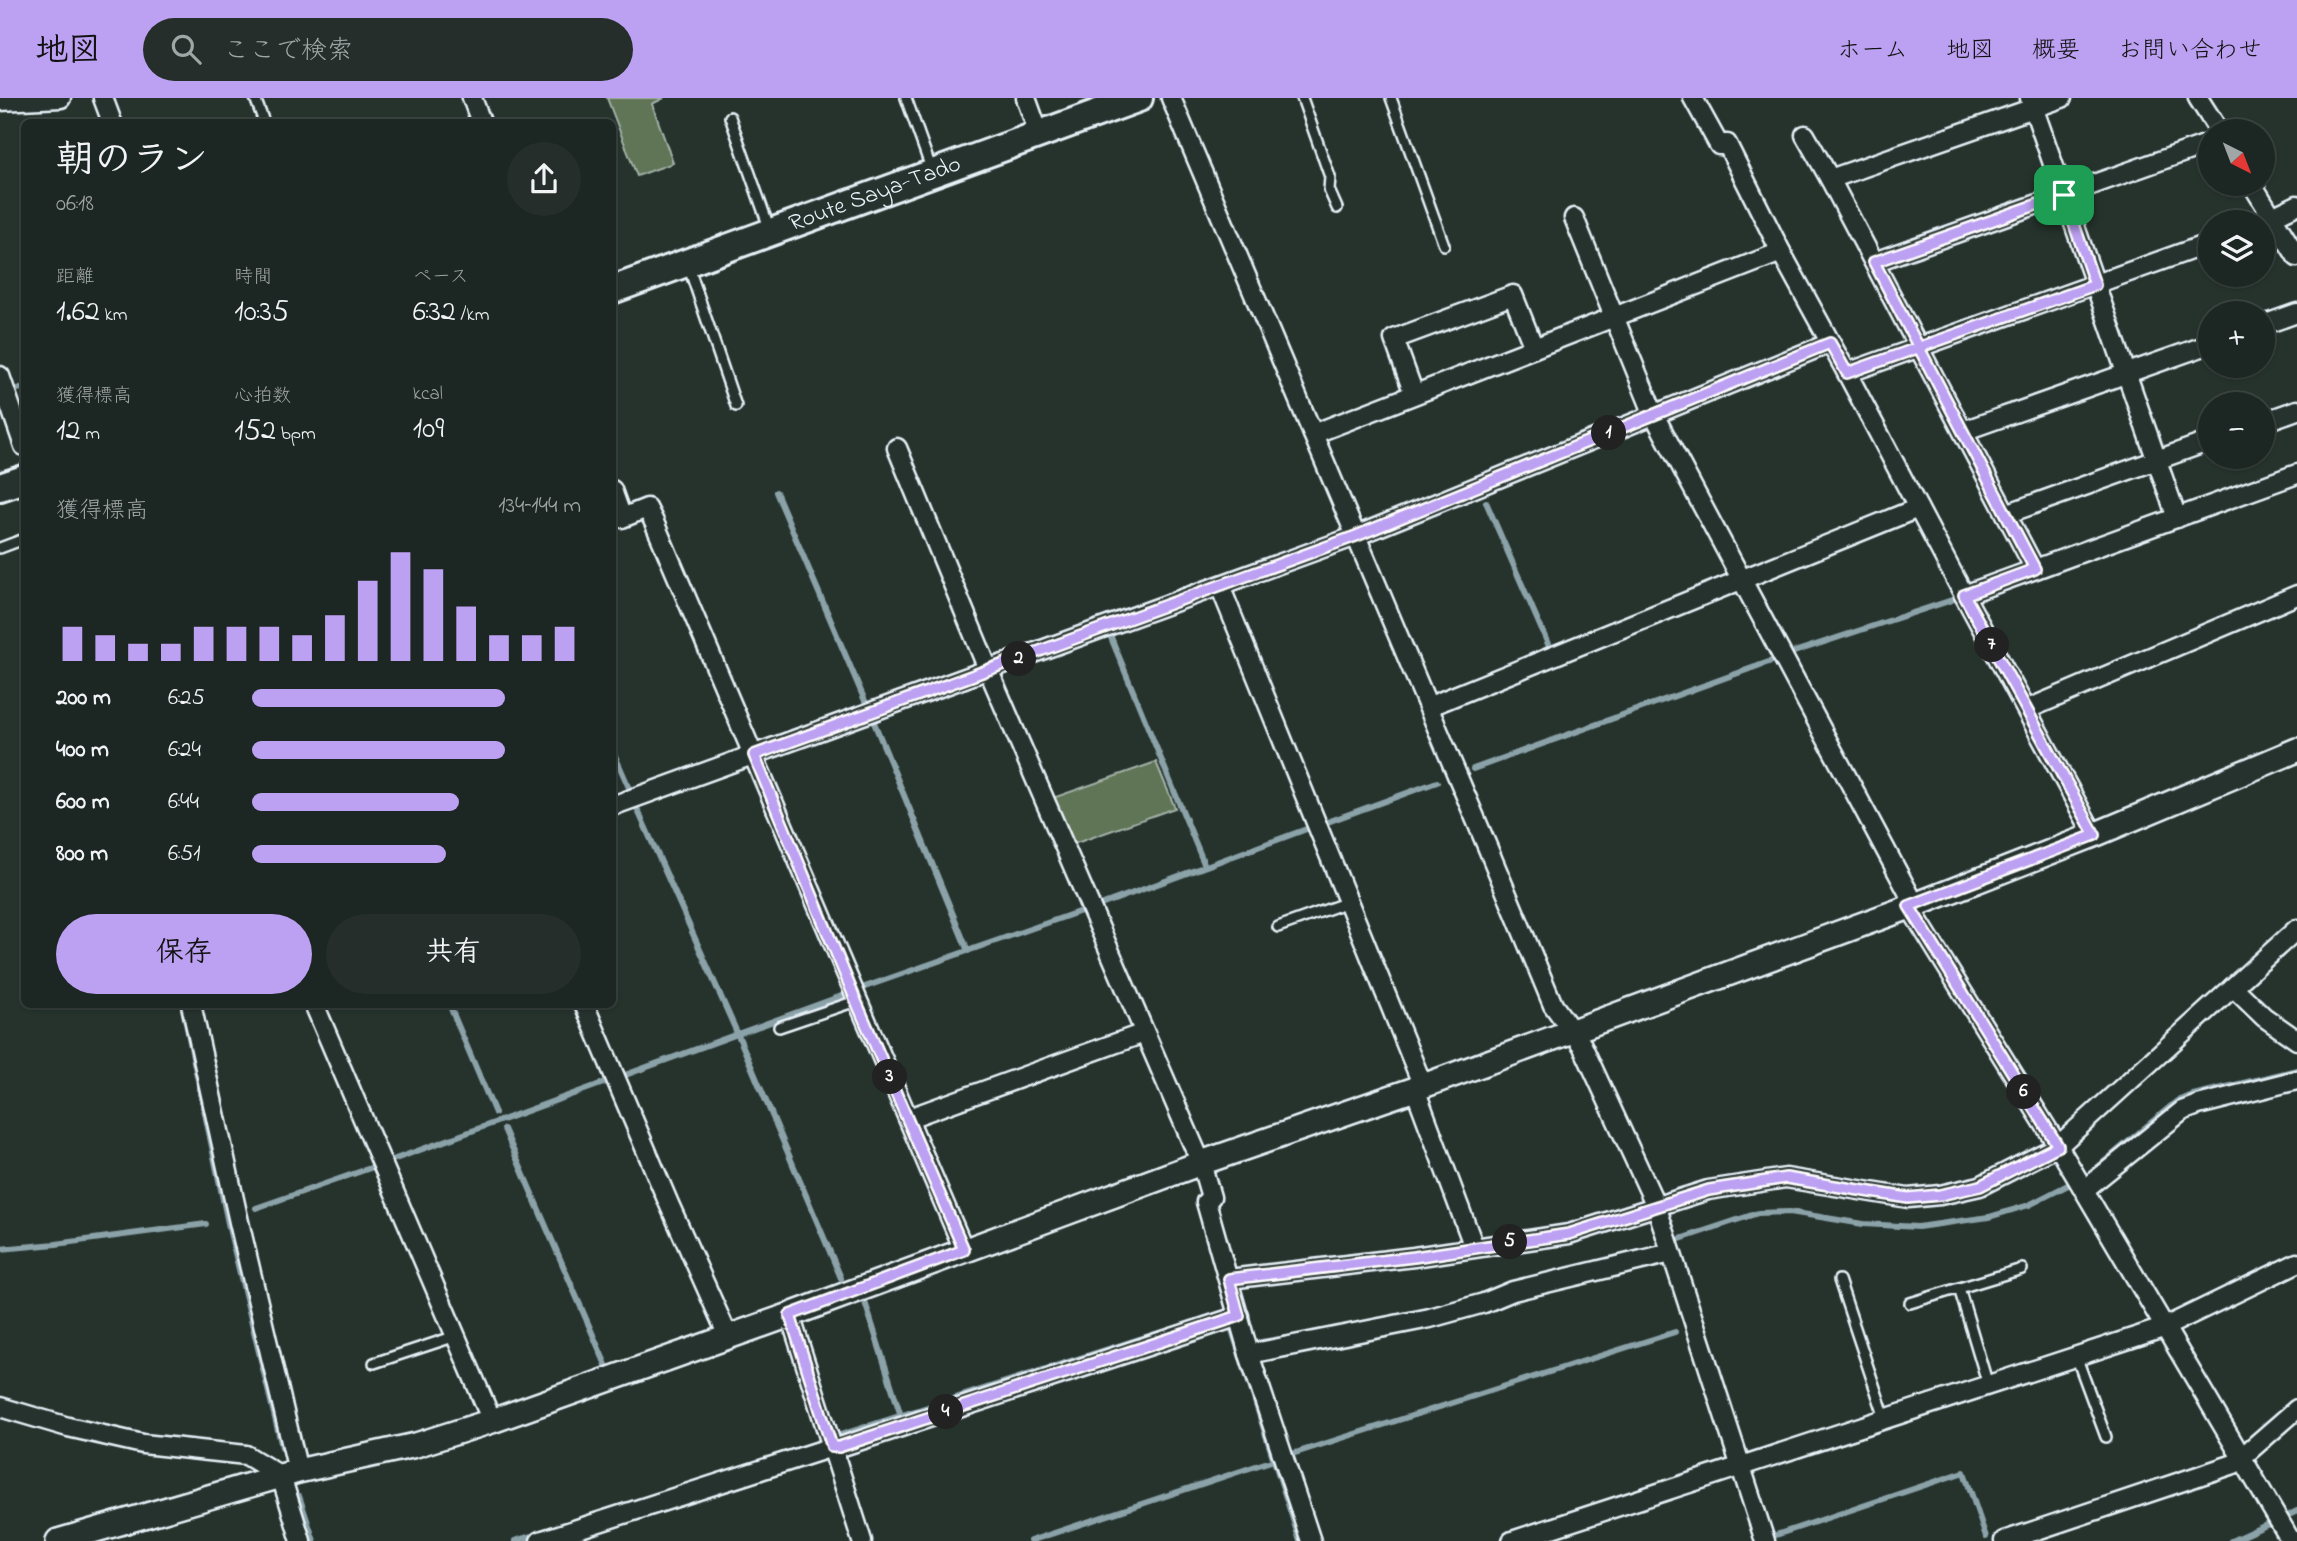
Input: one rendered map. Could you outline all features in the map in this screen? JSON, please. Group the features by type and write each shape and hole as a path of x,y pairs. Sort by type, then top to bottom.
{"main road":[{"name":"Route Saya-Tado","path":"616,289 1139,98"},
{"path":"0,487 21,480"}],"street":[{"path":"0,101 61,98"},
{"path":"103,98 110,119"},
{"path":"472,98 480,119"},
{"path":"1027,98 1040,134"},
{"path":"1171,98 1430,706 1553,1005 1582,1045 1657,1208 1765,1541"},
{"path":"1693,98 1719,145 1727,144 1781,252 1917,508 2095,835"},
{"path":"1830,179 2031,103 2062,98"},
{"path":"2198,98 2211,119"},
{"path":"2031,103 2177,518"},
{"path":"1805,135 2035,569"},
{"path":"1874,262 2198,147"},
{"path":"2275,217 2297,205"},
{"path":"1574,218 1654,415 1912,906 2058,1146 2291,1541"},
{"path":"2275,227 2297,257"},
{"path":"1847,373 2198,247"},
{"path":"1312,434 1781,252"},
{"path":"1415,394 1394,340 1513,295 1534,348"},
{"path":"2275,321 2297,313"},
{"path":"616,805 1356,536 1830,343"},
{"path":"1963,431 2198,348"},
{"path":"0,376 21,437"},
{"path":"2275,418 2297,410"},
{"path":"2006,514 2198,445"},
{"path":"897,448 988,670 1201,1163 1211,1197 1206,1202 1239,1316 1311,1541"},
{"path":"1964,595 2297,474"},
{"path":"616,501 622,517 647,508 964,1250"},
{"path":"1430,706 1917,508"},
{"path":"1220,586 1349,902 1419,1088 1474,1247"},
{"path":"2028,709 2297,595"},
{"path":"58,1541 289,1474 416,1445 492,1421 790,1315 1201,1163 1419,1088 1912,906 2095,835 2297,750"},
{"path":"1229,1279 1414,1257 1569,1234 1709,1190 1786,1178 1908,1198 1940,1195 1980,1186 2058,1146 2297,929"},
{"path":"2233,987 2264,1017 2297,1040"},
{"path":"192,1008 239,1222 301,1541"},
{"path":"316,1008 492,1421"},
{"path":"586,1008 729,1336"},
{"path":"909,1118 1144,1033"},
{"path":"2084,1190 2182,1111 2297,1080"},
{"path":"1250,1353 1430,1318 1484,1303 1513,1291 1671,1253"},
{"path":"1512,1541 2163,1328 2297,1263"},
{"path":"790,1315 862,1541"},
{"path":"540,1541 839,1447 1239,1316"},
{"path":"0,1407 68,1427 143,1444 246,1455 289,1474"},
{"path":"2004,1541 2234,1464 2297,1409"}],"lane":[{"path":"255,98 263,119"},
{"path":"906,98 933,173"},
{"path":"1302,98 1330,177 1329,190 1337,208"},
{"path":"1391,98 1444,245"},
{"path":"730,117 771,232"},
{"path":"687,262 736,406"},
{"path":"0,548 21,540"},
{"path":"1278,927 1349,902"},
{"path":"779,1027 856,1001"},
{"path":"1910,1303 2022,1269"},
{"path":"1839,1280 1885,1418"},
{"path":"1959,1288 1988,1385"},
{"path":"374,1363 456,1336"},
{"path":"2076,1356 2106,1437"}],"green space":[{"path":"607,98 664,98 652,104 673,163 637,176"},
{"path":"1156,762 1175,808 1068,846 1047,800"}],"waterway":[{"path":"12,391 21,388"},
{"path":"776,492 868,708"},
{"path":"1486,502 1551,651"},
{"path":"1794,652 1952,600"},
{"path":"1110,635 1205,866"},
{"path":"1473,769 1777,659"},
{"path":"873,720 968,951"},
{"path":"616,758 630,790"},
{"path":"1322,824 1437,782"},
{"path":"636,806 738,1035 841,1278"},
{"path":"1095,907 1312,827"},
{"path":"859,989 1084,910"},
{"path":"387,1162 847,994"},
{"path":"183,1008 229,1228 282,1447"},
{"path":"451,1008 495,1113"},
{"path":"2087,1176 2177,1101 2297,1070"},
{"path":"504,1129 606,1365"},
{"path":"256,1208 376,1166"},
{"path":"1680,1239 1758,1213 1790,1212 1863,1224 1918,1227 1989,1217 2029,1205 2068,1185"},
{"path":"0,1249 206,1224"},
{"path":"865,1302 901,1416"},
{"path":"1231,1327 1300,1541"},
{"path":"1289,1455 1675,1332"},
{"path":"837,1436 1158,1333"},
{"path":"1261,1342 1287,1338"},
{"path":"1030,1541 1274,1460"},
{"path":"1773,1536 1964,1472 1986,1537"},
{"path":"299,1496 314,1541"},
{"path":"2291,1514 2297,1511"},
{"path":"2231,1541 2273,1522"},
{"path":"515,1541 542,1533"}],"route":[{"path":"2064,195 1874,262 1918,347 2035,569 1964,595 2095,835 1909,906 2058,1146 1980,1186 1940,1195 1908,1198 1786,1178 1709,1190 1569,1234 1414,1257 1229,1279 1239,1316 839,1447 832,1447 790,1315 964,1250 856,1001 754,755 1356,536 1830,343 1847,373 1918,347 2095,285 2064,195"}]}
